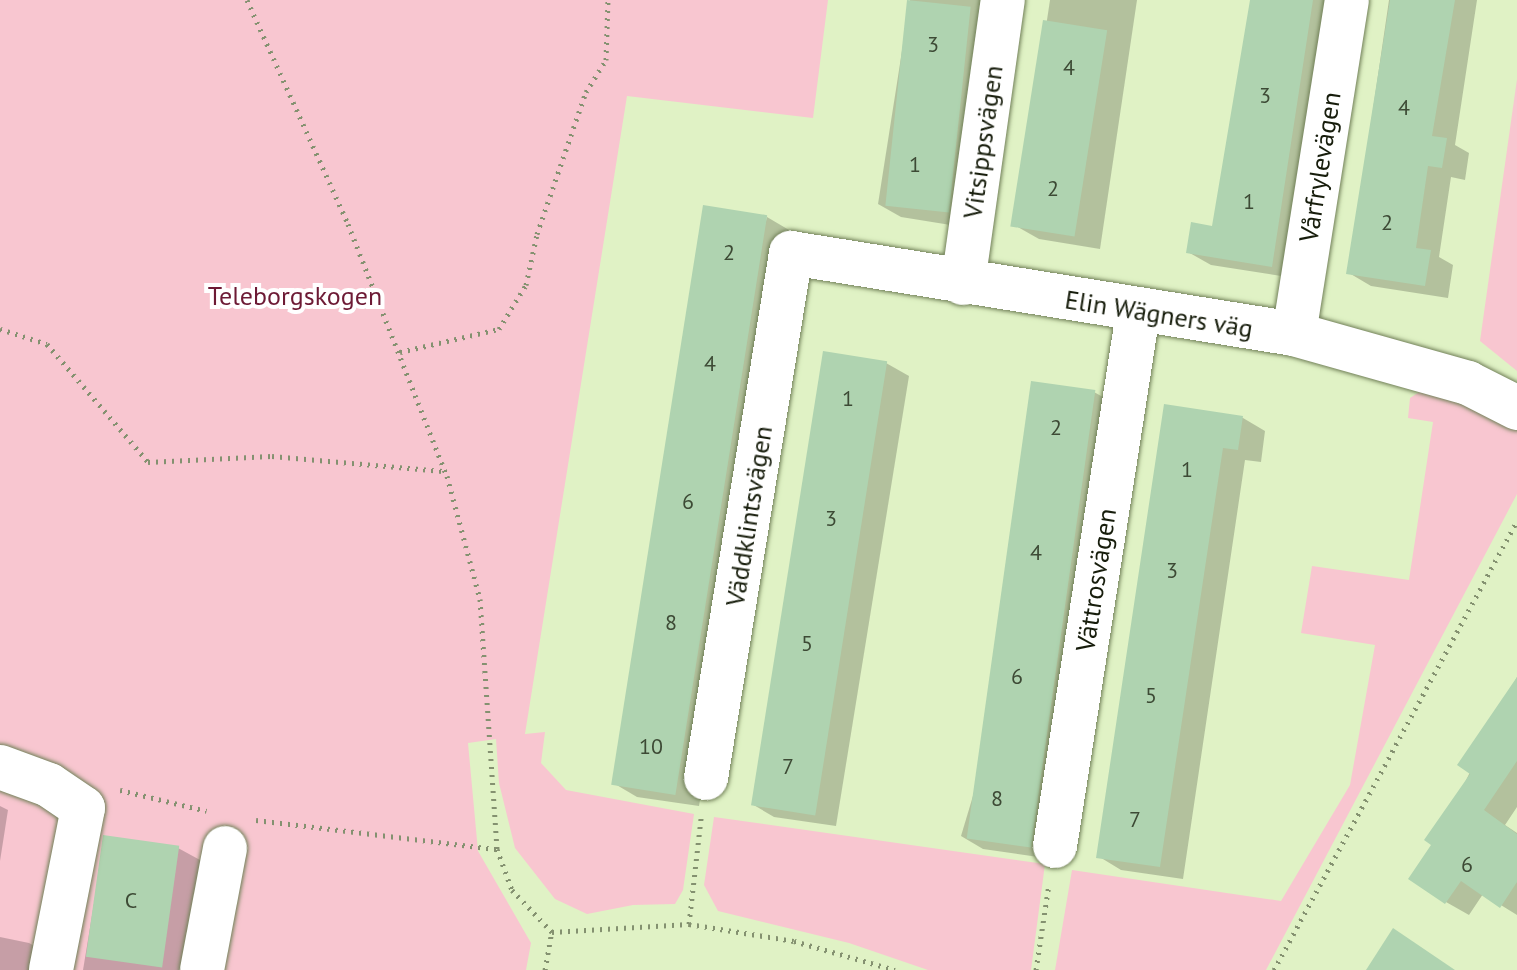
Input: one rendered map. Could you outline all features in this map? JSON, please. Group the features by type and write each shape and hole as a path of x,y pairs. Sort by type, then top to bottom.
{"street":[{"name":"Vitsippsvägen","path":"963,283 1003,0"},
{"name":"Vårfrylevägen","path":"1294,334 1347,0"},
{"name":"Elin Wägners väg","path":"791,253 1138,313 1294,334 1468,383 1517,408"},
{"name":"Väddklintsvägen","path":"706,778 791,253"},
{"name":"Vättrosvägen","path":"1055,846 1138,313"},
{"path":"0,767 49,785 83,808 51,970"},
{"path":"202,970 225,848"}],"path":[{"path":"247,0 400,352 445,471 480,599 497,849 512,890 552,932 689,924 794,941 895,970"},
{"path":"400,352 499,329 526,285 537,234 586,92 606,60 608,0"},
{"path":"0,329 47,344 148,462 272,456 445,471"},
{"path":"1274,970 1517,521"},
{"path":"689,924 706,778"},
{"path":"1036,970 1055,846"},
{"path":"545,970 552,932"}],"green space":[{"name":"Teleborgskogen","path":"0,0 828,0 813,118 627,96 525,734 545,732 541,763 566,790 694,814 683,890 675,904 633,905 587,914 555,899 515,848 499,783 496,739 468,743 478,851 531,943 526,970 0,970"},
{"path":"1517,79 1517,371 1480,341"},
{"path":"1427,387 1517,426 1517,494 1266,970 1055,970 1072,870 1281,901 1350,785 1375,645 1301,633 1312,566 1409,580 1433,422 1408,418 1410,398"},
{"path":"714,817 1045,864 1031,970 928,970 849,943 718,911 704,885"}],"building":[{"path":"907,0 971,7 949,213 885,206"},
{"path":"1250,0 1313,0 1272,267 1186,253 1191,222 1212,226"},
{"path":"1390,0 1455,0 1432,136 1447,138 1442,168 1428,166 1416,248 1431,250 1425,286 1346,274"},
{"path":"1043,20 1107,30 1075,237 1010,226"},
{"path":"703,205 767,215 675,795 611,785"},
{"path":"823,351 887,361 815,816 751,805"},
{"path":"1031,381 1095,390 1031,848 967,839"},
{"path":"1164,404 1243,416 1238,450 1223,448 1160,867 1096,858"},
{"path":"1517,677 1517,761 1484,810 1517,834 1517,882 1500,908 1461,881 1445,904 1408,879 1431,845 1424,840 1470,774 1457,765"},
{"path":"103,835 179,846 162,968 86,957"},
{"path":"1393,928 1455,970 1366,970"}]}
